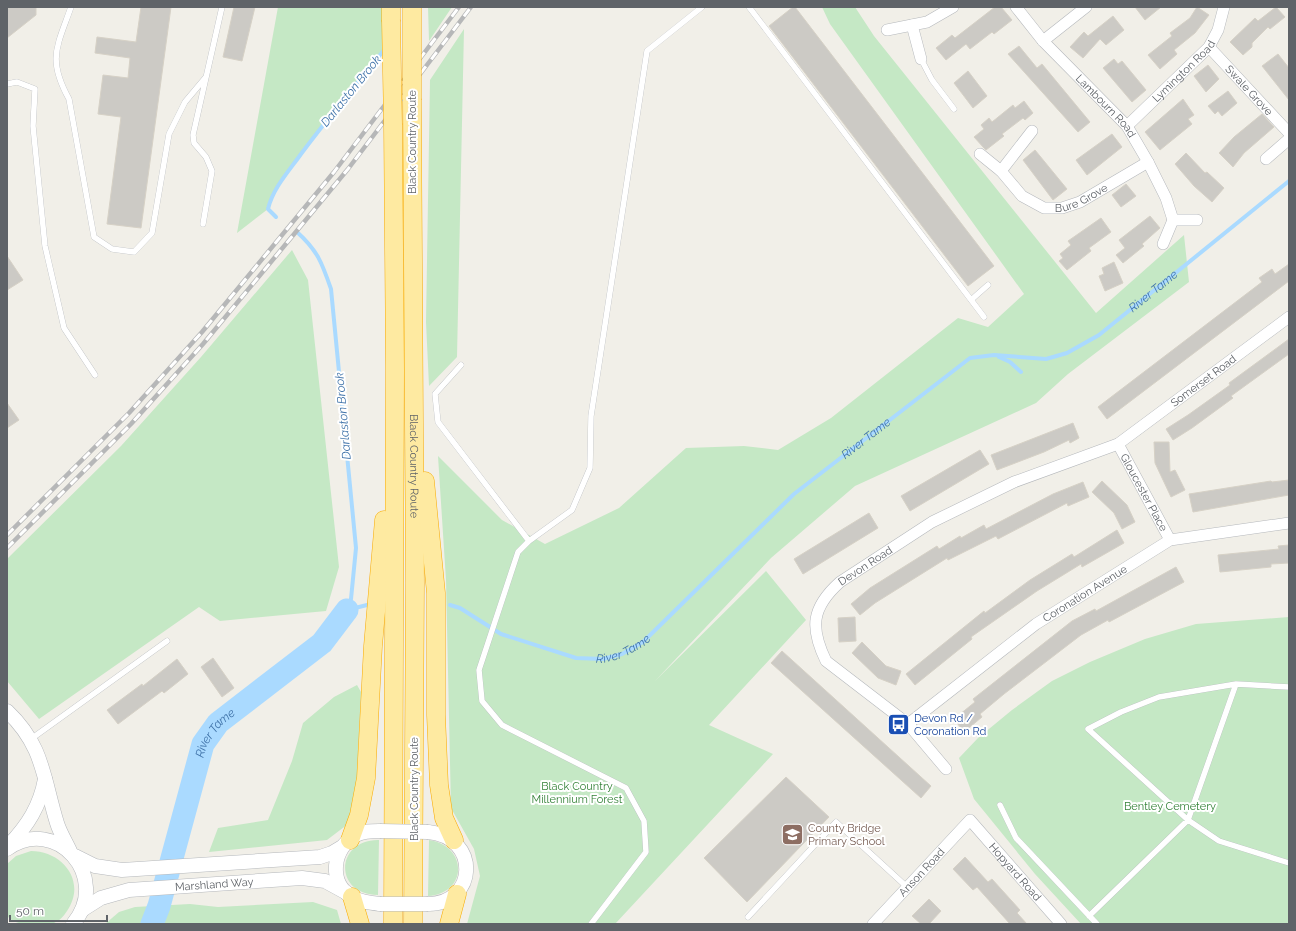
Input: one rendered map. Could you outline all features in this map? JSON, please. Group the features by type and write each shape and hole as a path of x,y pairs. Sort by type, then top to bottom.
{"highway":[{"name":"Black Country Route","path":"412,7 416,583 413,924"},
{"name":"Black Country Route","path":"391,14 394,422 393,924"},
{"path":"414,366 436,593 436,715 439,785 444,818 454,840"},
{"path":"346,843 359,814 366,778 379,565 394,422"},
{"path":"449,924 457,894"},
{"path":"350,895 360,924"}],"street":[{"path":"887,30 931,20 953,7"},
{"name":"Lambourn Road","path":"1016,7 1043,41 1127,126 1148,162 1166,198 1173,220"},
{"path":"1043,41 1086,7"},
{"name":"Lymington Road","path":"1127,126 1209,47 1218,30 1224,7"},
{"path":"912,25 921,59"},
{"name":"Swale Grove","path":"1209,47 1289,133"},
{"path":"1001,171 1032,131"},
{"path":"1266,159 1289,139"},
{"name":"Bure Grove","path":"980,154 1001,171 1022,196 1044,208 1062,208 1080,202 1148,162"},
{"path":"1163,244 1173,220 1197,220"},
{"name":"Somerset Road","path":"1118,444 1289,317"},
{"name":"Gloucester Place","path":"1118,444 1170,540"},
{"name":"Devon Road","path":"946,769 908,724 826,661 818,646 815,631 816,619 828,593 840,582 932,522 1014,482 1118,444"},
{"name":"Coronation Avenue","path":"908,724 1036,624 1170,540 1289,523"},
{"path":"7,711 23,728 42,762 58,824 72,854 82,867 86,880 87,893 78,918"},
{"path":"7,848 30,820 42,794 45,775"},
{"name":"Anson Road","path":"873,924 970,820"},
{"name":"Hopyard Road","path":"970,820 1061,924"},
{"path":"364,832 428,832 443,834 454,840 460,847 466,861 464,878 457,894 445,902 428,904 380,904 360,901 350,895 338,877 336,860 346,843 364,832"},
{"name":"Marshland Way","path":"7,848 20,841 43,839 58,844 72,854 95,866 108,869 148,869 320,857 332,853 346,843"},
{"name":"Marshland Way","path":"78,918 110,894 129,890 302,878 325,882 350,895"}],"lane":[{"path":"71,7 55,53 59,81 69,99 94,237 112,249 134,252 152,233 169,134 185,102 206,77"},
{"path":"203,224 212,171 206,157 194,143 193,135 222,7"},
{"path":"591,924 646,852 644,821 626,788 502,725 482,701 480,670 498,609 518,552 530,541 572,510 590,468 591,416 647,50 702,7"},
{"path":"749,7 984,317"},
{"path":"921,59 932,80 954,109"},
{"path":"7,84 17,82 35,89 33,126 45,246 64,328 95,375"},
{"path":"971,300 988,285"},
{"path":"461,365 435,394 438,422 530,541"},
{"path":"30,739 166,641"},
{"path":"1289,687 1236,684 1159,697 1121,712 1088,729 1188,820 1219,841 1289,863"},
{"path":"1089,916 1188,820 1236,684"},
{"path":"1000,805 1016,838 1097,924"},
{"path":"748,917 836,822 907,887"}],"green space":[{"path":"278,7 383,7 384,50 330,115 280,183 270,199 268,209 237,233"},
{"path":"428,7 452,7 429,41"},
{"name":"Black Country Millennium Forest","path":"822,7 855,7 874,36 1096,313 1184,235 1189,282 1068,374 1036,403 855,486 771,558 655,681 766,571 806,620 709,725 773,754 615,924 467,924 480,876 474,849 451,808 446,580 438,456 502,520 545,544 619,508 686,448 744,446 778,450 831,418 958,318 988,327 1024,294 830,24"},
{"path":"464,29 457,357 429,386 426,322 430,80"},
{"path":"292,250 308,280 339,567 326,611 220,621 199,607 39,719 7,681 7,559 121,446 201,357"},
{"name":"Bentley Cemetery","path":"1289,617 1289,924 1081,924 1035,874 974,799 959,758 978,738 1012,710 1052,681 1090,662 1145,639 1196,624"},
{"path":"357,685 361,692 356,796 348,824 327,840 209,852 218,828 268,820 292,761 303,723 334,697"},
{"path":"379,840 378,895 363,893 353,886 347,877 345,867 347,857 354,848 364,842"},
{"path":"429,840 442,844 451,851 456,860 458,869 456,879 451,887 441,893 428,896"},
{"path":"31,851 43,852 62,862 73,879 73,900 63,916 52,924 22,924 13,921 7,916 7,864 16,856"},
{"path":"313,902 337,910 341,924 105,924 119,912 135,907 190,904 218,907"}],"building":[{"path":"7,7 36,7 36,15 7,38"},
{"path":"141,7 171,7 141,228 107,224 121,117 98,114 103,75 128,78 130,58 95,53 97,37 136,42"},
{"path":"234,7 255,7 242,61 223,57"},
{"path":"795,7 994,266 968,286 769,26"},
{"path":"995,7 1001,7 1012,20 994,34 992,32 970,49 966,44 946,60 936,48 952,35 955,38"},
{"path":"1135,7 1161,7 1145,20"},
{"path":"1197,7 1209,15 1195,33 1174,50 1177,54 1160,69 1148,55 1172,36 1170,33 1190,18"},
{"path":"1276,7 1285,17 1270,29 1268,27 1252,43 1252,47 1243,55 1230,42 1255,18 1258,21"},
{"path":"1113,16 1124,30 1106,45 1100,39 1083,58 1070,47 1084,32 1088,36"},
{"path":"1019,46 1037,68 1042,64 1090,122 1078,132 1008,54"},
{"path":"1278,54 1289,68 1289,100 1262,66"},
{"path":"1114,59 1118,64 1122,61 1146,90 1132,102 1103,68"},
{"path":"1208,65 1219,79 1206,92 1194,76"},
{"path":"968,71 987,96 973,108 954,83"},
{"path":"1228,91 1237,103 1222,116 1218,111 1215,114 1208,106"},
{"path":"1183,99 1194,115 1188,119 1192,124 1160,150 1145,132"},
{"path":"1024,101 1033,113 1025,120 1023,118 1002,134 1004,136 986,150 974,137 984,129 981,125 989,118 992,122 1013,105 1015,108"},
{"path":"1262,114 1274,127 1244,153 1233,167 1219,153 1234,137"},
{"path":"1112,134 1122,147 1087,175 1076,160"},
{"path":"1035,150 1067,189 1053,200 1023,160"},
{"path":"1186,153 1205,173 1207,172 1224,188 1212,202 1194,186 1175,164"},
{"path":"1126,184 1136,196 1121,207 1112,195"},
{"path":"1150,216 1160,228 1142,244 1144,246 1123,263 1116,255 1125,248 1119,240"},
{"path":"1101,218 1111,232 1089,248 1091,251 1067,270 1059,261 1063,258 1060,254 1071,245 1068,241"},
{"path":"7,256 23,280 7,290"},
{"path":"1114,262 1123,283 1105,291 1099,276 1104,274 1102,268"},
{"path":"1289,264 1289,281 1107,419 1098,407 1262,282 1259,278 1272,269 1275,274"},
{"path":"1289,339 1289,354 1231,396 1233,398 1173,440 1166,429 1230,385 1229,383"},
{"path":"7,403 19,420 7,428"},
{"path":"1073,423 1079,438 1070,443 1069,440 1044,452 997,470 991,455"},
{"path":"1154,442 1169,442 1170,472 1175,470 1185,490 1171,497 1155,463"},
{"path":"980,450 989,464 910,511 901,496"},
{"path":"1289,480 1289,495 1193,512 1189,494 1271,481"},
{"path":"1102,481 1127,505 1135,522 1122,529 1114,513 1092,492"},
{"path":"1083,482 1089,497 1068,506 1067,503 998,539 996,536 948,560 947,558 875,603 860,615 851,604 870,588 937,546 939,549 960,536 961,538 984,525 986,529 1053,494"},
{"path":"869,513 878,528 803,574 794,559"},
{"path":"1117,530 1124,543 1082,567 1081,564 1037,591 971,637 972,639 915,685 906,674 984,611 985,613 1030,580 1072,554 1074,557"},
{"path":"1289,545 1289,563 1271,564 1271,567 1220,572 1218,555 1279,549 1278,546"},
{"path":"1176,567 1184,582 1109,622 1108,620 1081,635 1004,694 980,714 982,717 964,732 954,719 975,702 973,699 1072,621 1095,609 1096,611"},
{"path":"855,617 856,641 839,642 838,618"},
{"path":"862,642 886,666 901,671 896,685 878,678 852,653"},
{"path":"782,651 931,786 921,798 771,663"},
{"path":"213,658 234,688 222,697 201,667"},
{"path":"177,659 188,674 164,693 162,691 118,724 107,710 142,684 143,686"},
{"path":"786,777 829,817 747,902 704,858"},
{"path":"965,857 988,882 992,879 1020,910 1017,913 1027,924 1010,924 977,887 973,890 953,869"},
{"path":"929,899 941,911 929,924 921,924 912,916"}],"waterway":[{"name":"Darlaston Brook","path":"276,217 268,209 270,201 282,180 321,127 385,49"},
{"name":"River Tame","path":"450,605 460,608 501,634 576,658 603,659 622,654 643,642 794,494 970,358 994,355 1046,359 1067,353 1099,335 1289,181"},
{"name":"Darlaston Brook","path":"297,232 315,252 325,272 331,289 356,548 351,599 347,610"},
{"path":"999,357 1010,362 1021,372"},
{"name":"River Tame","path":"347,610 367,605"},
{"name":"River Tame","path":"152,924 159,906 203,744 218,723 322,643 347,610"}],"railway":[{"path":"7,535 129,413 202,332 334,172 459,7"},
{"path":"7,548 131,424 203,344 348,169 471,7"}],"place":[{"name":"Devon Rd / Coronation Rd","path":"899,724"},
{"name":"County Bridge Primary School","path":"793,834"}]}
